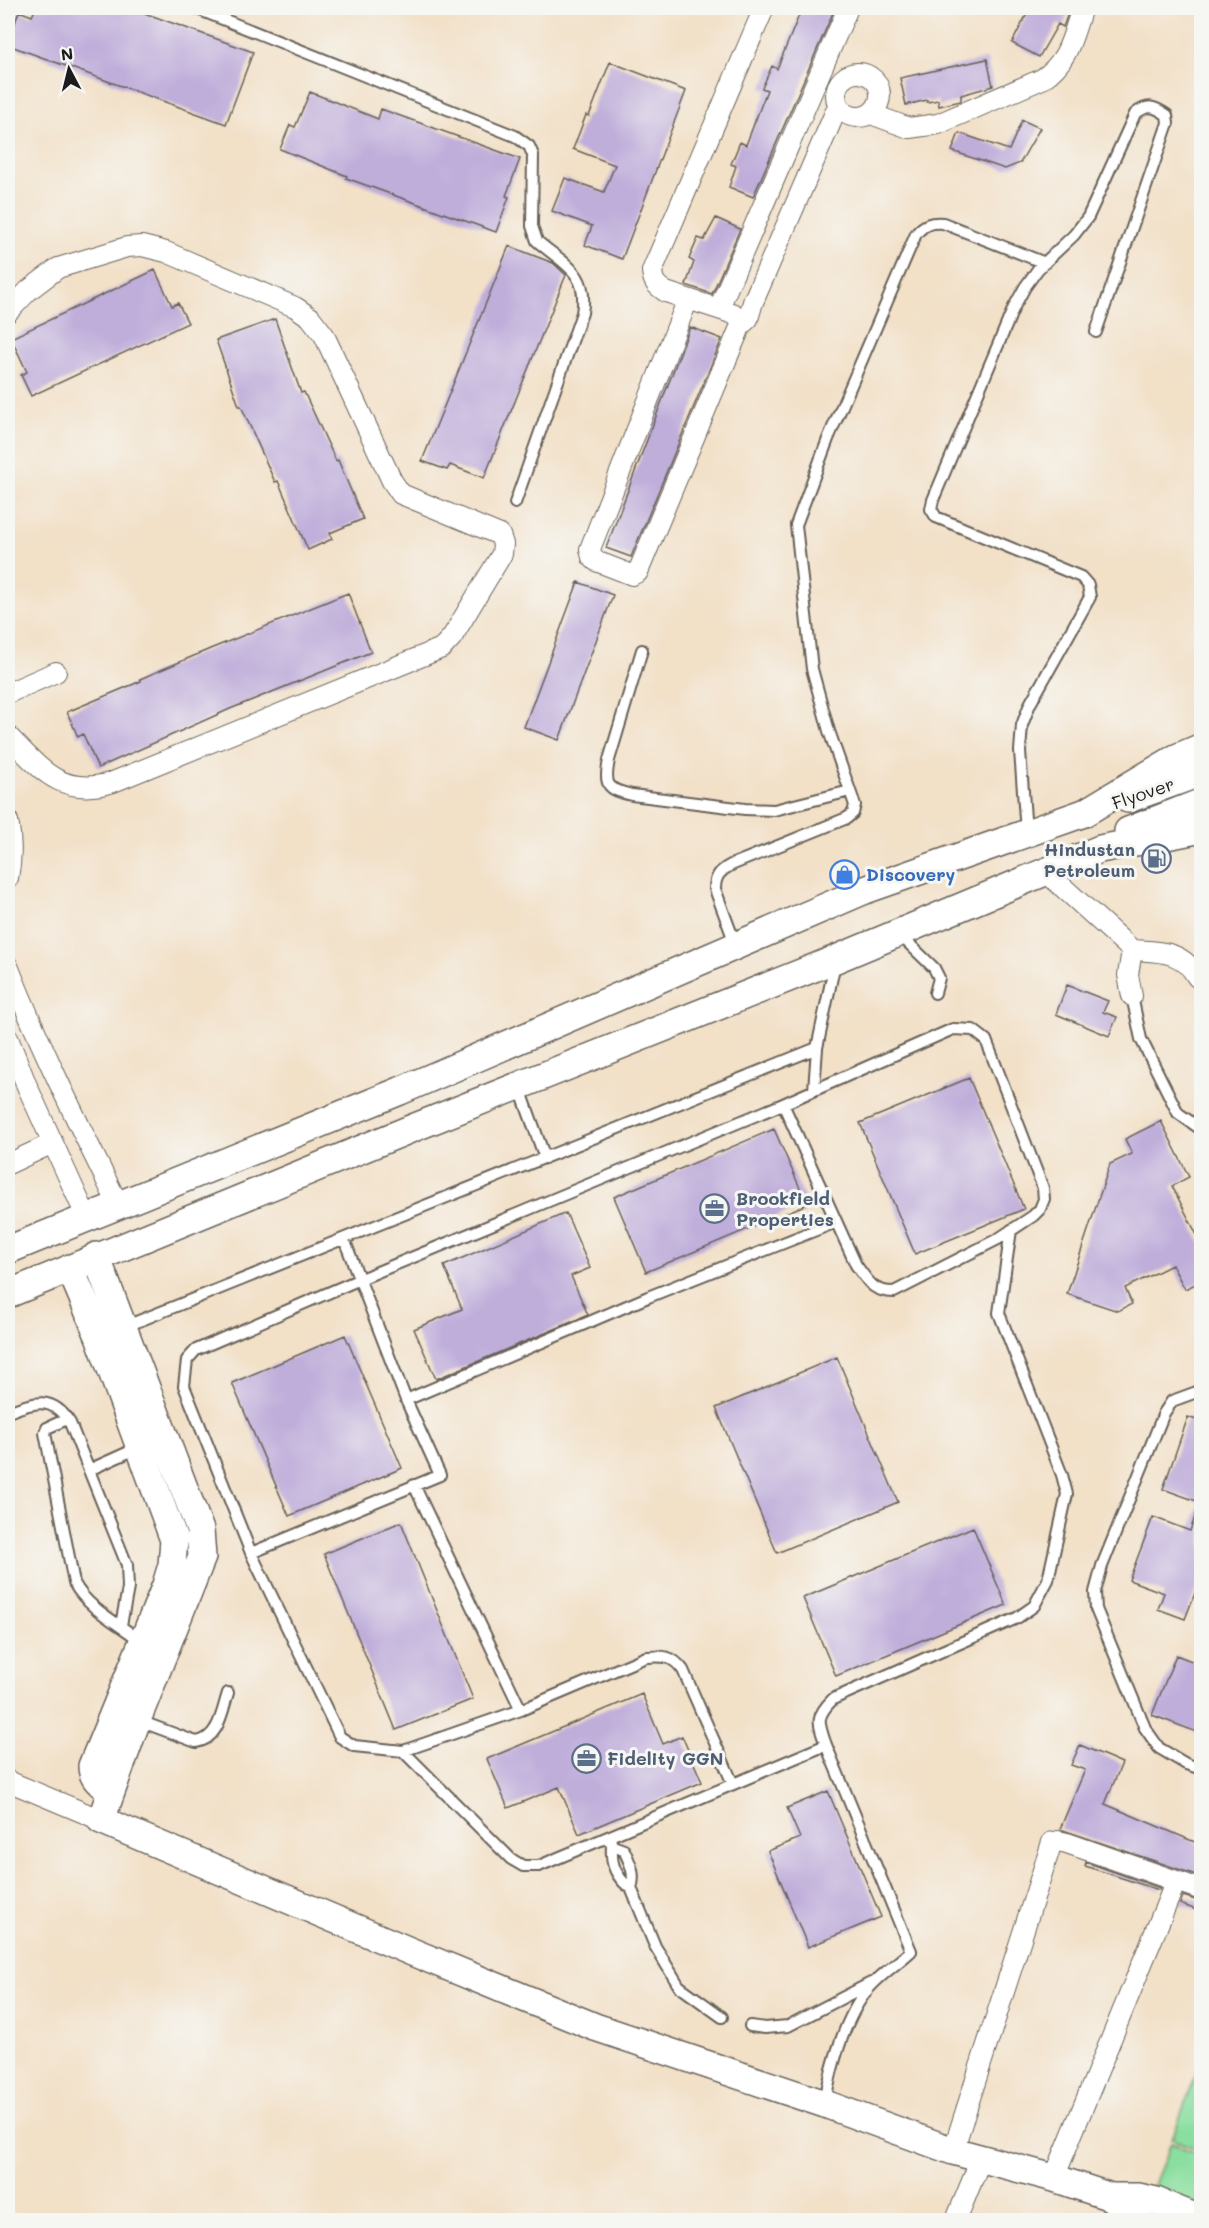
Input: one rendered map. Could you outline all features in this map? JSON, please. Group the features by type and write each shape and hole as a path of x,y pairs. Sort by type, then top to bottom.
{"main road":[{"path":"8,1250 400,1091 865,890 1084,813 1176,758 1202,747"},
{"name":"Flyover","path":"1084,813 1157,790 1202,772"},
{"name":"Flyover","path":"1100,849 1118,834 1202,802"},
{"path":"8,1294 96,1256 836,959 1100,849 1202,829"},
{"path":"96,1256 111,1332 140,1447 174,1540 172,1565 142,1642 137,1720 101,1821 595,2027 825,2103 953,2151 1054,2178 1111,2197 1138,2197 1156,2201 1202,2220"},
{"path":"70,1268 111,1332 200,1530 202,1557 140,1681 92,1766 92,1774 96,1780 111,1792"},
{"path":"174,1540 200,1530"},
{"path":"1111,2197 1130,2215 1140,2220"}],"street":[{"path":"741,325 740,319 734,314 666,292 652,280 652,271 764,8"},
{"path":"719,308 848,8"},
{"path":"871,114 909,129 938,124 1042,79 1055,71 1063,61 1082,8"},
{"path":"688,299 590,549 596,561 632,575 638,572 741,325 748,320 753,302 838,106 836,91 843,78 850,74 865,74 877,81 881,95 880,103 871,114 857,118 843,112 838,106"},
{"path":"8,312 29,290 58,268 127,247 142,246 166,252 295,307 310,317 324,335 392,481 401,494 500,535 503,544 502,554 452,637 442,648 113,782 98,787 82,787 50,777 8,735"},
{"path":"8,693 56,672"},
{"path":"8,821 11,837 8,878"},
{"path":"1045,871 1132,950 1163,952 1184,959 1199,981"},
{"path":"1132,950 1128,975 1132,996"},
{"path":"8,966 27,1014 68,1103 118,1204"},
{"path":"8,1038 87,1218"},
{"path":"40,1114 68,1103"},
{"path":"8,1164 53,1143"},
{"path":"8,1780 101,1821"},
{"path":"953,2151 1052,1842 1058,1840 1202,1890"},
{"path":"1054,2178 1176,1881"},
{"path":"956,2220 981,2159"}],"lane":[{"path":"195,8 515,136 529,146 533,155 532,226 535,236 537,241 580,278 584,298 582,313 515,503"},
{"path":"1026,832 1020,752 1022,725 1030,704 1088,603 1090,597 1088,585 1081,577 936,517 931,509 1014,307 1025,287 1088,217 1135,114 1143,108 1157,108 1167,115 1167,123 1095,332"},
{"path":"736,946 715,889 715,881 720,871 847,818 853,813 855,805 825,722 812,669 796,525 820,461 916,234 923,225 934,222 944,223 1045,263"},
{"path":"642,650 606,776 610,787 616,792 745,809 774,810 850,791"},
{"path":"897,933 934,968 939,978 935,993"},
{"path":"814,1090 817,1048 836,959"},
{"path":"1132,996 1141,1039 1178,1113 1202,1130"},
{"path":"733,1784 683,1670 675,1659 665,1656 646,1657 521,1710 403,1751 354,1746 340,1737 251,1553 184,1386 187,1360 196,1350 358,1280 783,1104 953,1029 973,1030 986,1040 1042,1188 1044,1199 1040,1209 998,1239 894,1292 881,1292 873,1287 856,1265 783,1104"},
{"path":"111,1332 817,1048"},
{"path":"519,1086 545,1158"},
{"path":"406,1400 648,1297 837,1222"},
{"path":"825,2103 833,2061 859,2001 875,1981 911,1951 826,1745 820,1725 822,1710 834,1699 1017,1618 1034,1606 1048,1580 1067,1494 1062,1475 999,1313 1011,1230"},
{"path":"251,1553 440,1475 406,1400 344,1239"},
{"path":"1202,1390 1185,1394 1172,1401 1164,1413 1102,1566 1095,1592 1096,1609 1145,1728 1160,1748 1186,1764 1202,1769"},
{"path":"8,1412 28,1404 46,1403 60,1408 67,1419 127,1565 128,1588 121,1625"},
{"path":"67,1419 47,1428 45,1433 74,1583 89,1604 142,1642"},
{"path":"89,1470 140,1447"},
{"path":"414,1485 521,1710"},
{"path":"137,1720 196,1742 204,1741 214,1732 228,1693"},
{"path":"403,1751 511,1859 523,1866 539,1866 611,1841 733,1784 826,1745"},
{"path":"611,1841 624,1850 635,1877 631,1888 655,1946 679,1986 722,2017"},
{"path":"750,2025 765,2028 788,2026 875,1981"}],"green space":[{"path":"1201,2061 1202,2151 1172,2139"},
{"path":"1171,2143 1201,2155 1201,2206 1153,2187"}],"building":[{"path":"36,8 137,8 136,10 253,52 226,124 8,45 19,11 32,16"},
{"path":"802,8 835,8 753,197 729,187 736,166 731,164 740,142 746,145 767,90 762,88 772,66 777,69"},
{"path":"1030,8 1070,8 1063,27 1058,24 1039,57 1012,43"},
{"path":"987,59 993,86 961,95 961,101 939,106 938,100 906,105 900,78"},
{"path":"610,62 686,91 622,259 585,245 592,226 552,211 565,178 604,192 615,165 573,149 586,115 589,116"},
{"path":"310,92 378,119 381,109 520,159 496,232 346,178 347,176 280,149 290,125 295,127"},
{"path":"1022,120 1040,128 1020,163 1005,169 952,151 959,133 1009,150"},
{"path":"716,218 740,229 712,294 686,285 694,262 689,259 698,238 704,240"},
{"path":"509,246 553,263 566,275 484,478 450,465 447,470 422,461"},
{"path":"155,270 172,306 178,303 188,323 31,396 21,375 27,372 11,338"},
{"path":"275,319 301,393 304,392 336,461 338,460 363,519 330,533 332,539 308,550 278,481 275,482 241,406 239,406 216,340"},
{"path":"690,327 722,339 631,557 606,548"},
{"path":"578,582 613,595 559,740 524,727"},
{"path":"348,593 371,652 230,709 98,768 83,734 78,737 67,712 210,649"},
{"path":"1067,985 1108,1001 1103,1012 1117,1017 1109,1036 1056,1014"},
{"path":"969,1078 1024,1209 915,1254 860,1123"},
{"path":"1161,1121 1189,1177 1172,1186 1202,1245 1202,1281 1185,1289 1172,1265 1125,1288 1132,1304 1118,1311 1067,1294 1110,1164 1132,1154 1125,1139"},
{"path":"774,1129 807,1204 646,1272 614,1197"},
{"path":"566,1213 590,1268 571,1276 588,1315 436,1379 414,1329 462,1309 444,1266"},
{"path":"345,1335 402,1468 289,1516 232,1383"},
{"path":"837,1357 898,1502 777,1553 716,1408"},
{"path":"1188,1417 1202,1422 1202,1503 1163,1489"},
{"path":"1199,1505 1202,1505 1202,1575 1185,1619 1158,1609 1164,1593 1129,1580 1153,1517 1190,1531"},
{"path":"401,1522 473,1699 396,1730 324,1554"},
{"path":"973,1527 1006,1605 836,1676 803,1598"},
{"path":"1176,1655 1202,1665 1202,1734 1152,1715"},
{"path":"642,1694 663,1744 682,1736 702,1782 579,1834 559,1787 508,1808 487,1759"},
{"path":"1080,1745 1122,1763 1105,1804 1202,1845 1202,1877 1060,1829 1085,1770 1071,1765"},
{"path":"828,1791 881,1917 808,1947 768,1851 800,1838 787,1808"},
{"path":"1086,1862 1160,1888 1159,1890 1085,1866"},
{"path":"1183,1896 1202,1902 1202,1912 1180,1904"}],"place":[{"name":"Hindustan Petroleum","path":"1156,859"},
{"name":"Discovery","path":"845,874"},
{"name":"Brookfield Properties","path":"715,1208"},
{"name":"Fidelity GGN","path":"586,1758"}]}
